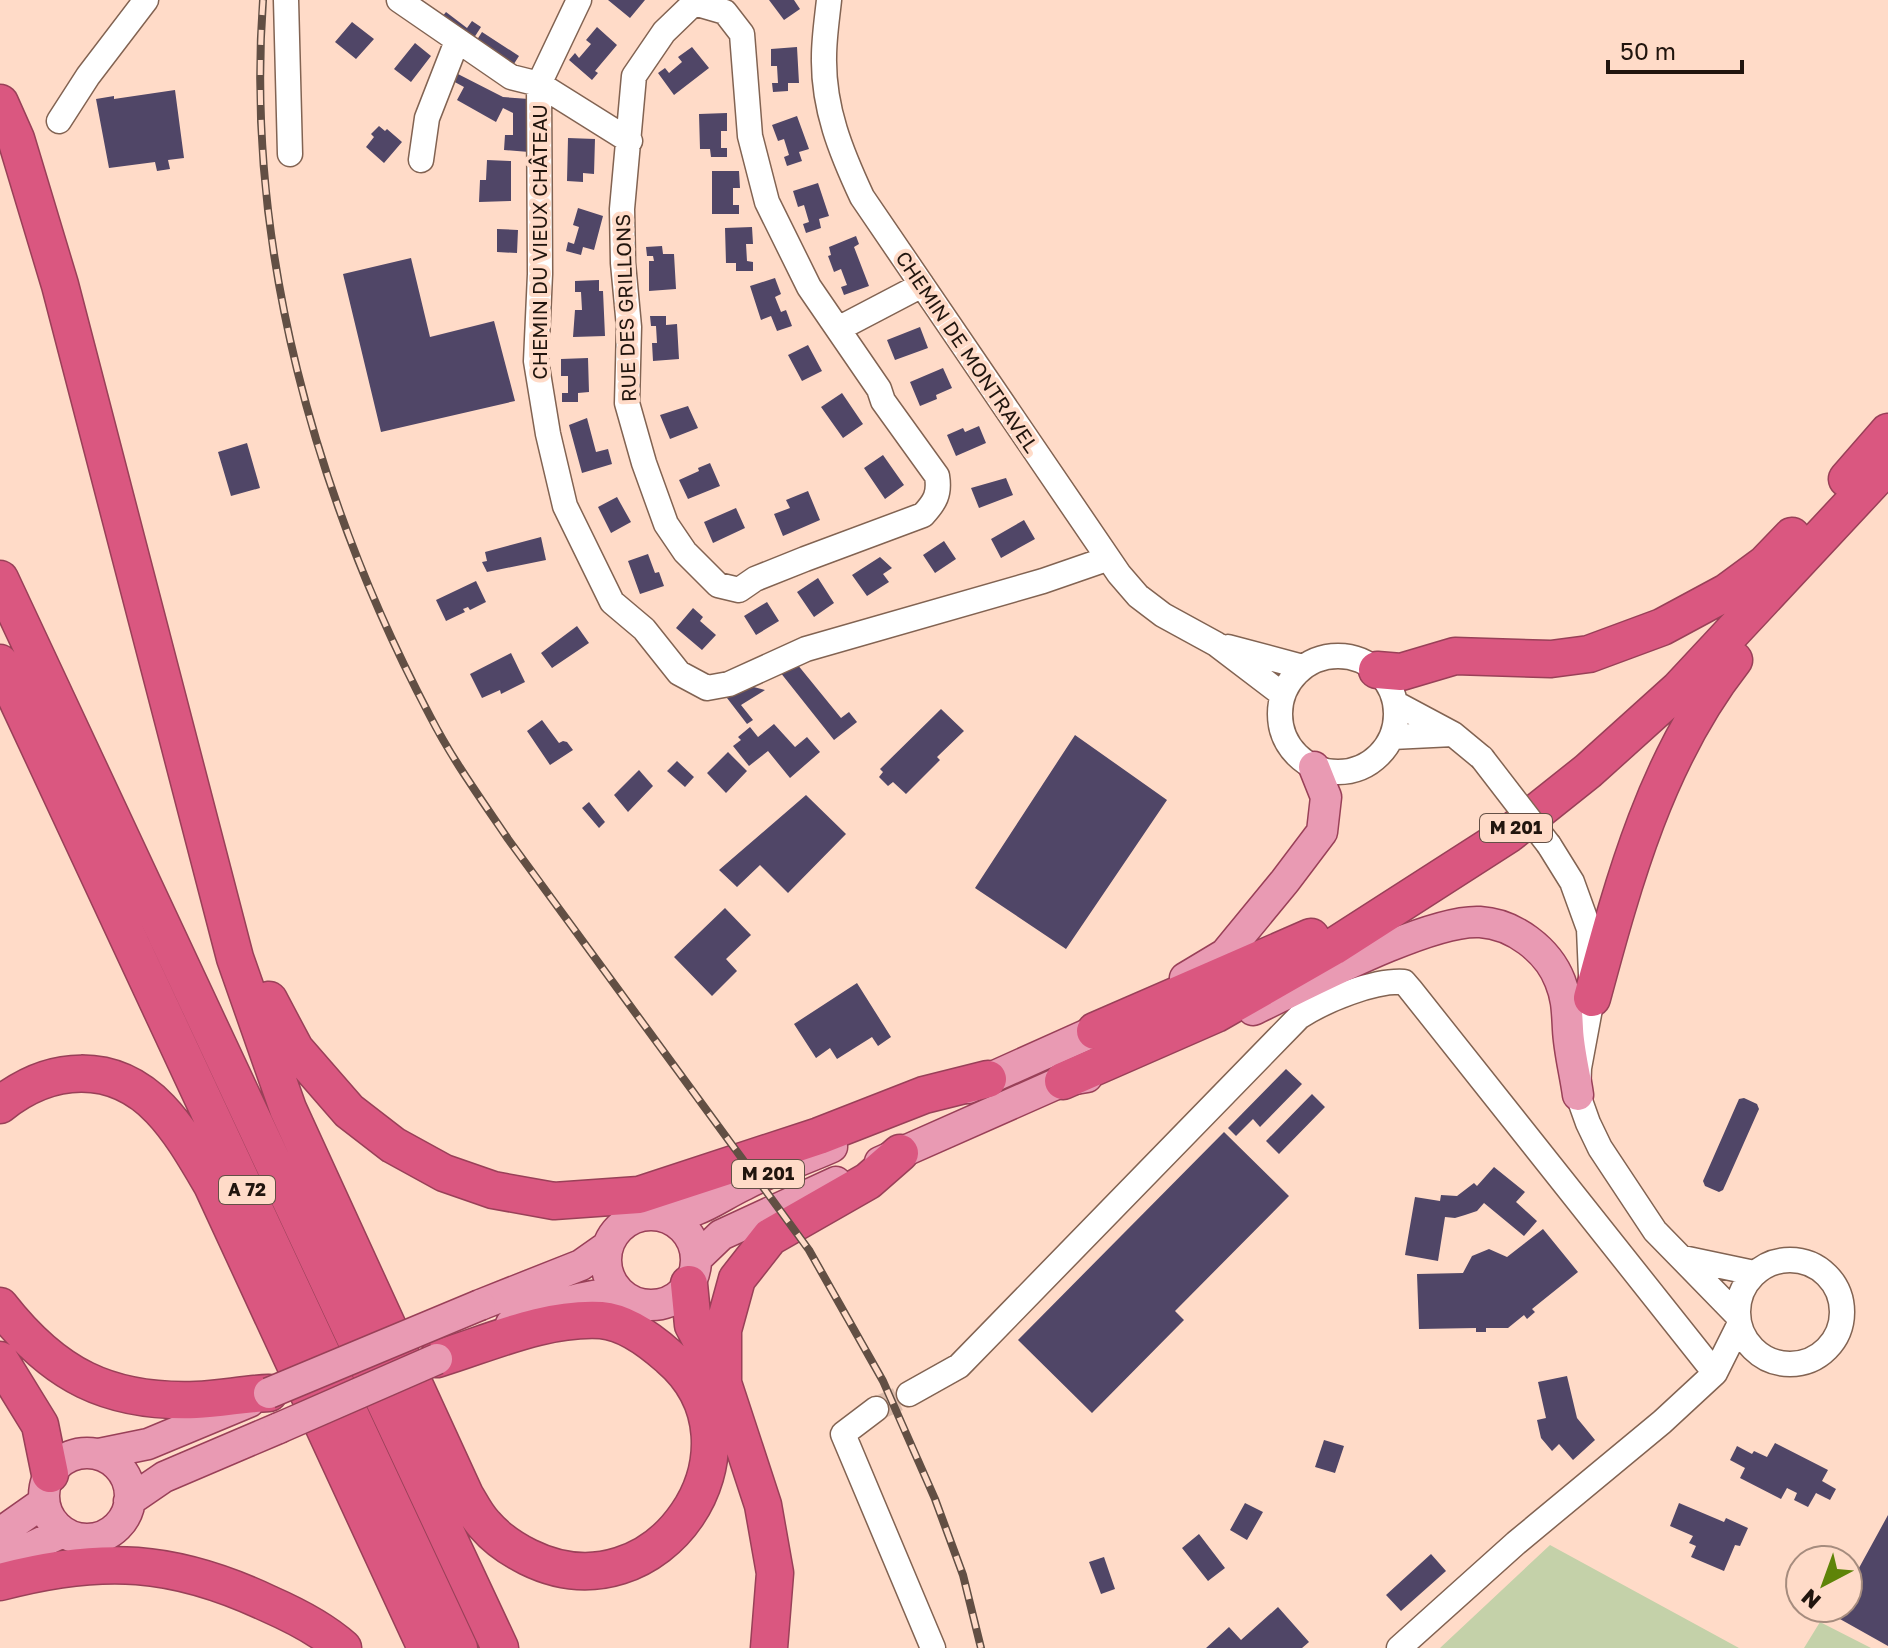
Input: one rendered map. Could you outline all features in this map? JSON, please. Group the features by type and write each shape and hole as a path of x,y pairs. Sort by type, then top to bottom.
{"highway":[{"path":"0,103 16,139 60,285 211,856 235,958 288,1109 465,1495 484,1525 511,1548 546,1566 584,1573 628,1565 665,1542 691,1512 705,1479 710,1443 705,1406 684,1369 646,1337 605,1320 558,1321 437,1359"},
{"path":"1377,670 1401,672 1455,656 1551,659 1589,654 1662,627 1727,592 1765,564 1888,432"},
{"name":"M 201","path":"1095,1031 1327,929 1411,883 1508,821 1669,683 1801,545 1888,444"},
{"path":"1592,998 1632,859 1658,790 1690,724 1712,689 1880,474"},
{"name":"M 201","path":"1063,1081 1216,1014 1333,947 1509,834 1588,771 1679,689 1880,474"},
{"name":"A 72","path":"0,579 500,1648"},
{"name":"A 72","path":"0,663 459,1648"},
{"path":"211,856 246,955 295,1049 349,1111 393,1145 444,1173 493,1190 554,1201 639,1195 819,1136 924,1095 988,1079"},
{"path":"0,1105 19,1089 46,1077 73,1073 100,1074 129,1086 158,1107 184,1137 212,1185 426,1648"},
{"path":"723,1383 723,1330 737,1279 770,1237 868,1181 900,1153"},
{"path":"693,1271 693,1325 723,1383 763,1505 775,1573 769,1648"},
{"path":"0,1306 42,1354 71,1373 129,1397 199,1400 269,1393"},
{"path":"0,1360 40,1425 47,1488"},
{"path":"0,1582 67,1567 116,1564 158,1566 195,1574 241,1591 289,1613 343,1648"}],"main road":[{"path":"1095,1031 1225,954 1322,832 1326,797 1314,767"},
{"path":"1063,1081 1116,1071 1398,944 1437,929 1480,922 1501,926 1526,938 1545,957 1559,978 1568,1003 1568,1029 1578,1095"},
{"name":"M 201","path":"662,1216 684,1215 698,1210 743,1185 1095,1031"},
{"name":"M 201","path":"693,1271 721,1235 1063,1081"},
{"path":"129,1501 164,1477 437,1359 550,1306 591,1294 620,1293 640,1304 668,1302 682,1293 693,1271 688,1234 677,1222 662,1216 646,1215 631,1219 612,1237 608,1246 607,1269 620,1293"},
{"path":"0,1533 47,1488 60,1462 73,1455 99,1454 148,1444 581,1265 608,1246"},
{"path":"47,1488 49,1517 63,1532 77,1538 103,1536 121,1523 129,1501 126,1477 119,1467 99,1454"},
{"path":"0,1562 63,1532"}],"street":[{"path":"59,121 88,76 146,0"},
{"path":"286,0 290,154"},
{"path":"399,0 511,77 539,84 630,141"},
{"name":"CHEMIN DU VIEUX CHÂTEAU","path":"579,0 539,84 540,274 536,361 565,506 612,602 644,629 679,673 707,688 729,684 806,649 1043,581 1105,557"},
{"name":"CHEMIN DE MONTRAVEL","path":"829,0 824,58 832,127 862,197 1105,557 1138,596 1163,615 1216,644 1283,695"},
{"name":"RUE DES GRILLONS","path":"694,3 725,12 742,34 750,136 767,202 809,287 879,389 883,401 937,476 939,489 934,502 923,515 755,579 739,590 718,585 685,552 666,524 627,403 629,327 622,209 630,141 634,76 664,32 694,3"},
{"path":"421,160 427,118 457,41"},
{"path":"838,329 922,285"},
{"name":"CHEMIN DE MONTRAVEL","path":"1216,644 1303,667"},
{"path":"1341,656 1360,660 1377,670 1389,685 1395,703 1396,720 1392,737 1382,752 1368,764 1350,771 1332,772 1314,767 1300,758 1289,745 1282,729 1280,712 1283,695 1291,680 1303,667 1321,658 1341,656"},
{"path":"1395,703 1453,734 1482,758 1549,845 1572,882 1589,929 1592,998 1579,1068 1578,1095 1588,1123 1607,1158 1655,1231 1738,1321 1751,1346 1761,1355 1786,1364 1799,1364 1814,1358 1827,1349 1837,1336 1843,1307 1832,1280 1806,1261 1790,1259 1777,1261 1754,1273 1740,1297 1738,1321 1715,1373"},
{"path":"1392,737 1453,734"},
{"path":"909,1394 959,1366 1299,1017 1316,1006 1388,981 1404,982 1410,989 1715,1373"},
{"path":"1683,1258 1754,1273"},
{"path":"1399,1648 1715,1373 1761,1355"},
{"path":"876,1409 843,1434 933,1648"}],"green space":[{"path":"1550,1545 1739,1648 1440,1648"},
{"path":"1819,1624 1824,1624 1871,1648 1804,1648"}],"building":[{"path":"608,0 645,0 630,18"},
{"path":"769,0 794,0 800,9 784,20"},
{"path":"446,12 467,28 472,21 481,27 470,44 438,22"},
{"path":"352,22 374,39 356,59 335,42"},
{"path":"597,27 617,45 595,71 598,73 592,80 569,60 575,53 579,58 591,44 586,40"},
{"path":"482,32 519,56 510,70 473,46"},
{"path":"415,43 431,56 411,82 394,69"},
{"path":"692,47 709,68 674,95 658,73 665,68 669,73 682,62 678,57"},
{"path":"797,47 799,83 788,83 788,91 773,92 772,83 778,83 777,66 771,66 771,49"},
{"path":"454,72 503,97 529,99 529,152 504,150 505,135 513,135 513,113 503,108 496,122 457,100 464,87 451,80"},
{"path":"175,90 184,158 168,160 170,169 157,171 155,162 109,168 96,99"},
{"path":"727,113 727,131 721,131 721,148 727,148 727,157 711,157 710,149 700,149 699,114"},
{"path":"797,116 809,149 799,152 802,161 787,166 784,157 789,155 784,139 778,141 772,125"},
{"path":"379,126 402,142 384,163 366,147 374,137 371,134"},
{"path":"568,138 595,139 594,174 583,173 583,182 567,181"},
{"path":"487,160 511,161 511,201 479,202 480,180 486,180"},
{"path":"712,171 739,171 740,188 733,188 733,205 739,205 739,214 712,214"},
{"path":"818,183 829,216 819,219 821,228 806,233 803,224 809,222 804,205 798,207 793,191"},
{"path":"578,208 603,216 594,250 583,247 581,255 566,251 568,242 574,244 579,227 573,225"},
{"path":"752,227 753,244 746,244 747,261 753,262 753,271 736,271 736,263 726,263 725,228"},
{"path":"497,229 518,230 517,253 497,252"},
{"path":"856,236 859,244 854,247 869,286 844,295 841,287 847,285 841,269 834,272 828,256 831,255 829,247"},
{"path":"662,246 663,254 674,254 676,289 649,291 649,261 654,261 653,256 647,256 646,247"},
{"path":"411,258 430,337 494,321 515,401 381,432 343,274"},
{"path":"775,278 781,294 775,297 781,312 786,310 792,326 777,331 771,316 761,320 750,286"},
{"path":"599,280 599,291 603,291 605,336 573,337 575,310 582,310 581,292 575,292 575,281"},
{"path":"650,316 666,316 666,325 677,324 679,359 653,361 652,343 657,343 656,326 651,326"},
{"path":"920,327 928,348 895,360 887,340"},
{"path":"808,345 822,371 802,381 788,355"},
{"path":"588,358 589,392 578,393 578,402 562,402 562,393 568,393 568,376 561,376 561,359"},
{"path":"943,368 952,388 920,406 910,382"},
{"path":"842,393 863,424 843,438 821,407"},
{"path":"688,406 698,428 670,439 660,415"},
{"path":"587,418 596,452 608,449 612,464 582,473 569,425"},
{"path":"979,426 986,443 956,456 947,435 963,428 965,432"},
{"path":"247,443 260,488 231,496 218,452"},
{"path":"883,455 904,485 885,499 864,468"},
{"path":"710,463 720,486 688,499 679,480"},
{"path":"1006,478 1013,495 979,508 971,488"},
{"path":"808,491 820,520 783,536 774,514 790,508 786,500"},
{"path":"617,497 631,522 611,533 598,507"},
{"path":"736,508 745,528 713,543 704,522"},
{"path":"1024,520 1035,539 1001,558 991,539"},
{"path":"541,537 546,560 487,572 482,562 487,561 485,552"},
{"path":"944,541 956,559 935,573 923,555"},
{"path":"648,554 664,586 640,594 628,561"},
{"path":"880,557 892,568 883,574 889,582 867,596 852,575"},
{"path":"818,578 834,603 814,617 797,592"},
{"path":"476,581 486,602 470,610 468,607 463,609 465,612 446,621 436,600"},
{"path":"767,602 779,621 756,635 744,616"},
{"path":"693,608 703,617 700,621 716,635 702,650 676,628"},
{"path":"577,626 589,643 552,668 541,653"},
{"path":"511,653 525,682 501,694 500,690 482,698 470,674"},
{"path":"797,664 841,718 849,712 857,722 834,740 780,672"},
{"path":"750,686 765,690 741,705 753,720 747,724 727,698"},
{"path":"941,709 964,731 906,794 893,782 888,786 879,777 883,772 880,769"},
{"path":"542,720 559,743 567,742 573,750 550,765 527,731"},
{"path":"774,724 795,747 807,737 820,752 790,778 768,751 749,766 733,746 750,727 758,737"},
{"path":"1075,735 1167,800 1066,949 975,888"},
{"path":"728,752 747,771 726,793 707,773"},
{"path":"677,761 694,777 685,787 667,771"},
{"path":"639,770 653,786 628,812 614,795"},
{"path":"806,795 846,834 788,893 760,865 737,887 719,870"},
{"path":"589,802 605,822 599,828 582,808"},
{"path":"725,908 751,935 726,959 737,971 712,996 674,957"},
{"path":"857,983 891,1037 878,1046 872,1037 837,1059 830,1048 816,1058 794,1024"},
{"path":"1286,1069 1302,1084 1260,1127 1253,1119 1236,1136 1228,1128"},
{"path":"1312,1094 1325,1107 1279,1154 1266,1141"},
{"path":"1739,1099 1757,1104 1759,1109 1723,1190 1719,1192 1705,1186 1703,1181"},
{"path":"1224,1132 1289,1196 1175,1311 1184,1320 1092,1413 1018,1340"},
{"path":"1494,1167 1525,1192 1516,1202 1537,1221 1524,1236 1484,1203 1477,1211 1455,1218 1445,1217 1438,1261 1405,1255 1415,1197 1440,1201 1441,1195 1457,1196 1474,1183 1477,1186"},
{"path":"1543,1229 1578,1272 1532,1309 1535,1312 1527,1319 1524,1315 1508,1328 1486,1328 1486,1332 1476,1332 1476,1328 1419,1329 1417,1274 1463,1273 1472,1256 1489,1249 1507,1257"},
{"path":"1567,1376 1577,1418 1595,1440 1573,1460 1559,1444 1552,1451 1541,1438 1537,1420 1546,1418 1538,1382"},
{"path":"1324,1440 1344,1446 1335,1473 1315,1467"},
{"path":"1775,1443 1828,1470 1822,1481 1836,1489 1830,1500 1816,1493 1808,1507 1794,1500 1797,1493 1787,1488 1781,1499 1740,1478 1745,1468 1730,1460 1737,1446 1767,1457"},
{"path":"1245,1503 1263,1512 1247,1540 1230,1530"},
{"path":"1679,1503 1724,1522 1726,1518 1748,1528 1740,1546 1735,1545 1724,1571 1691,1557 1696,1546 1689,1543 1693,1536 1670,1526"},
{"path":"1888,1515 1888,1646 1849,1624 1864,1624 1864,1559"},
{"path":"1199,1534 1225,1568 1208,1581 1182,1548"},
{"path":"1431,1554 1446,1571 1401,1611 1386,1595"},
{"path":"1104,1557 1115,1589 1101,1594 1089,1562"},
{"path":"1278,1607 1309,1642 1302,1648 1206,1648 1229,1627 1241,1640"}],"tunnel":[{"path":"876,1409 909,1394"}],"railway":[{"path":"263,0 260,93 265,185 278,278 297,369 322,459 353,548 389,633 439,732 508,839 809,1250 883,1381 935,1499 963,1575 981,1648"}]}
